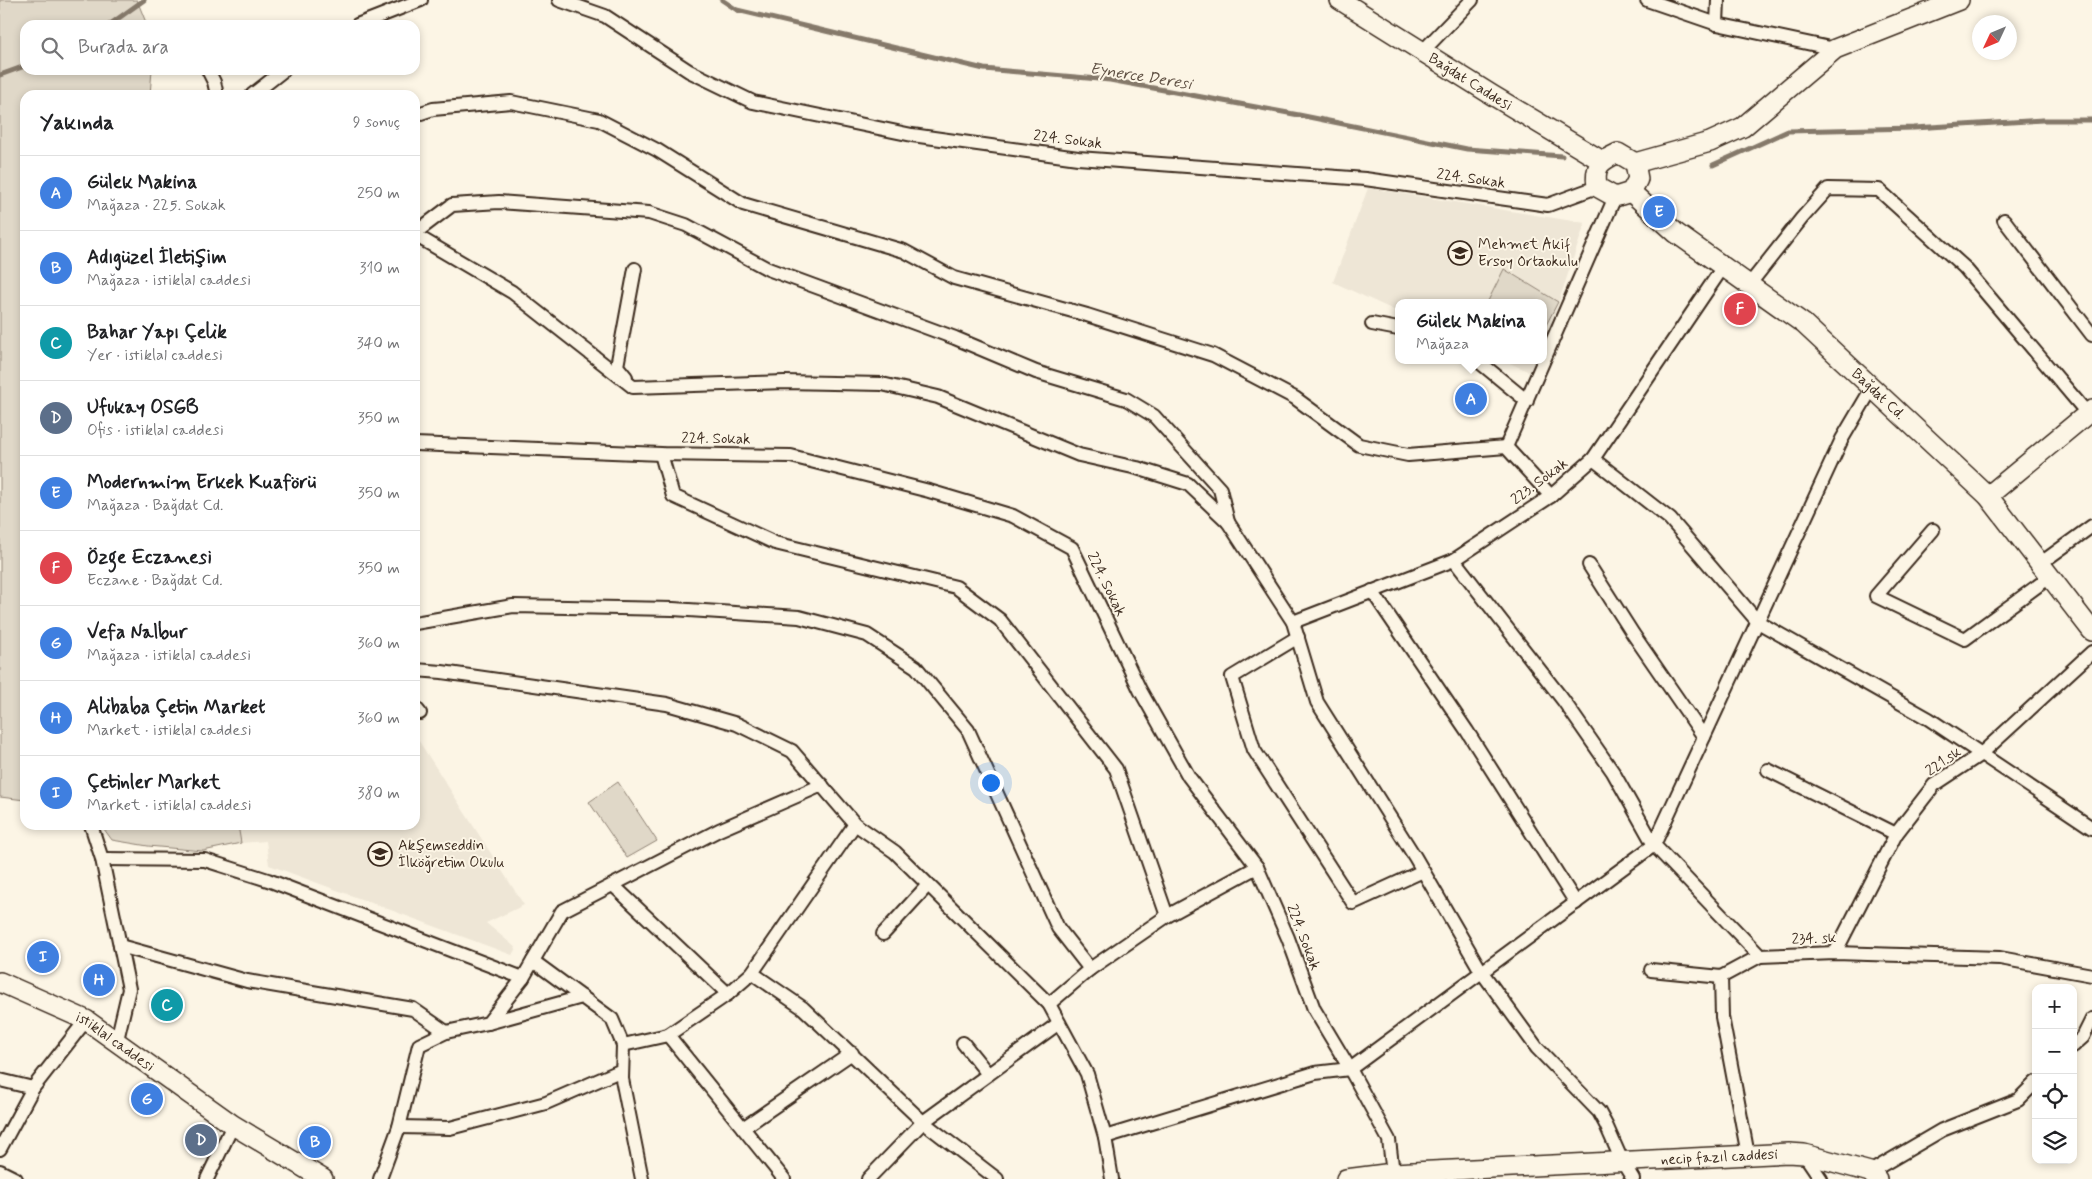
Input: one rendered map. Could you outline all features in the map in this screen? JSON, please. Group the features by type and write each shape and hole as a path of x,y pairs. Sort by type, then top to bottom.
{"main road":[{"name":"Bağdat Caddesi","path":"1340,0 1602,161"},
{"path":"1597,187 1595,173 1602,161 1618,154 1635,163 1710,142 1743,127 1835,49 1959,0"},
{"path":"1623,195 1638,179 1635,163"},
{"name":"Bağdat Cd.","path":"1597,187 1623,195 1804,324 1988,496 2092,631"},
{"path":"1988,496 2090,411"},
{"name":"istiklal caddesi","path":"0,982 86,1020 117,1040 233,1125 316,1177"},
{"name":"necip fazıl caddesi","path":"1346,1179 1622,1161 1804,1154 1874,1175"}],"street":[{"path":"370,20 421,0"},
{"name":"224. Sokak","path":"559,0 605,16 689,71 752,102 912,135 1078,158 1365,179 1548,205 1597,187"},
{"path":"1422,52 1472,0"},
{"path":"1647,0 1717,24 1835,49"},
{"path":"1717,24 1718,0"},
{"path":"210,75 216,90"},
{"path":"258,90 278,75"},
{"path":"420,113 433,109 510,102 599,120 657,150 743,204 904,251 954,278 1213,355 1295,398 1359,445 1408,456 1506,447"},
{"path":"1749,285 1802,218 1828,189 1879,190 1964,267 2090,411"},
{"path":"1547,358 1623,195"},
{"path":"420,230 452,205 499,202 649,214 686,225 768,269 955,338 1036,372 1126,399 1154,416 1220,489 1228,522"},
{"path":"2004,220 2092,335"},
{"path":"420,237 512,292 633,387 784,382 882,384 938,396 1078,455 1137,468 1188,484 1228,522 1293,622 1317,702 1424,871 1481,971 1537,1048 1599,1112 1622,1161 1633,1179"},
{"name":"223. Sokak","path":"1293,622 1454,560 1550,496 1593,459 1724,267"},
{"path":"633,387 617,366 635,269"},
{"path":"1372,324 1395,328"},
{"path":"1482,364 1527,401"},
{"path":"1506,447 1544,364"},
{"path":"1105,1137 1315,1073 1350,1069 1654,845 1842,439 1872,388"},
{"name":"224. Sokak","path":"420,444 662,454 791,456 929,491 1013,516 1072,548 1140,690 1189,777 1257,867 1288,938 1314,1009 1389,1140 1394,1176"},
{"path":"1506,447 1550,496"},
{"path":"662,454 673,496 775,543 956,586 1000,620 1116,769 1167,916"},
{"path":"1593,459 1670,518 1758,622 1929,719 2092,828"},
{"path":"1933,530 1876,596 1965,639 2046,569 2092,526"},
{"path":"1454,560 1563,700 1613,772 1654,845 1760,956"},
{"path":"1589,565 1633,634 1704,737"},
{"path":"1372,591 1467,731 1576,903"},
{"path":"420,621 513,606 664,609 799,617 867,634 916,667 968,730 1058,928 1090,969"},
{"path":"1298,637 1232,676 1254,750 1354,903 1424,871"},
{"name":"221.sk","path":"1835,953 1896,834 1934,785 1981,754 2092,652"},
{"path":"420,670 667,704 737,724 792,751 855,824 894,852 1049,1004 1087,1074 1105,1137 1112,1179"},
{"path":"1768,770 1896,834"},
{"path":"488,1023 524,978 562,911 719,830 822,785"},
{"path":"623,1045 668,1035 728,994 752,973 855,824"},
{"path":"93,830 102,860 130,989 117,1040"},
{"path":"102,860 205,860 268,880 524,978"},
{"path":"1049,1004 1090,969 1167,916 1257,867"},
{"path":"613,885 728,994"},
{"path":"883,934 928,885"},
{"path":"120,946 247,981 413,1009 446,1032"},
{"name":"234. sk","path":"1721,977 1760,956 1835,953 2000,958 2092,975"},
{"path":"533,961 612,1019 623,1045 622,1079 642,1179"},
{"path":"1651,970 1721,977 1722,1017 1748,1155"},
{"path":"752,973 803,1008 923,1122 997,1179"},
{"path":"380,1179 399,1127 419,1045 446,1032 488,1023 582,997"},
{"path":"2077,1042 2083,1037 2092,1019"},
{"path":"0,1149 33,1088 86,1020"},
{"path":"868,1179 923,1122 1059,1023"},
{"path":"668,1035 784,1179"},
{"path":"963,1043 988,1074"},
{"path":"743,1128 852,1053"},
{"path":"399,1127 450,1128 546,1104 622,1070"},
{"path":"0,1080 33,1088"},
{"path":"1874,1175 1942,1130 2018,1100 2032,1086"},
{"path":"207,1179 233,1125"},
{"path":"1804,1154 1821,1179"},
{"path":"0,1171 16,1179"}],"shaded area":[{"path":"0,0 137,0 145,20 20,20 20,75 152,75 150,90 20,90 20,799 0,797"},
{"name":"Mehmet Akif Ersoy Ortaokulu","path":"1368,188 1585,223 1547,334 1547,299 1395,299 1395,311 1333,282"},
{"path":"1504,269 1558,302 1547,323 1547,299 1489,299"},
{"path":"1512,364 1535,364 1532,373"},
{"name":"Akşemseddin İlköğretim Okulu","path":"420,743 524,905 486,923 516,948 512,955 269,865 266,841 241,843 239,830 420,830"},
{"path":"618,782 657,841 627,858 589,802"},
{"path":"105,830 239,830 241,843 203,851 148,846 112,840"}],"waterway":[{"name":"Eynerce Deresi","path":"116,20 144,0"},
{"name":"Eynerce Deresi","path":"722,0 737,10 984,69 1110,80 1299,115 1467,149 1562,156"},
{"name":"Eynerce Deresi","path":"0,75 20,68"},
{"path":"1713,165 1788,131 1914,128 2043,120 2092,120"}],"place":[{"name":"Modernmim Erkek Kuaförü","path":"1659,212"},
{"name":"Mehmet Akif Ersoy Ortaokulu","path":"1460,253"},
{"name":"Özge Eczanesi","path":"1740,309"},
{"name":"Gülek Makina","path":"1471,399"},
{"name":"Akşemseddin İlköğretim Okulu","path":"380,854"},
{"name":"Çetinler Market","path":"43,957"},
{"name":"Alibaba Çetin Market","path":"99,980"},
{"name":"Bahar Yapı Çelik","path":"167,1005"},
{"name":"Vefa Nalbur","path":"147,1099"},
{"name":"Ufukay OSGB","path":"201,1140"},
{"name":"Adıgüzel İletişim","path":"315,1142"}]}
